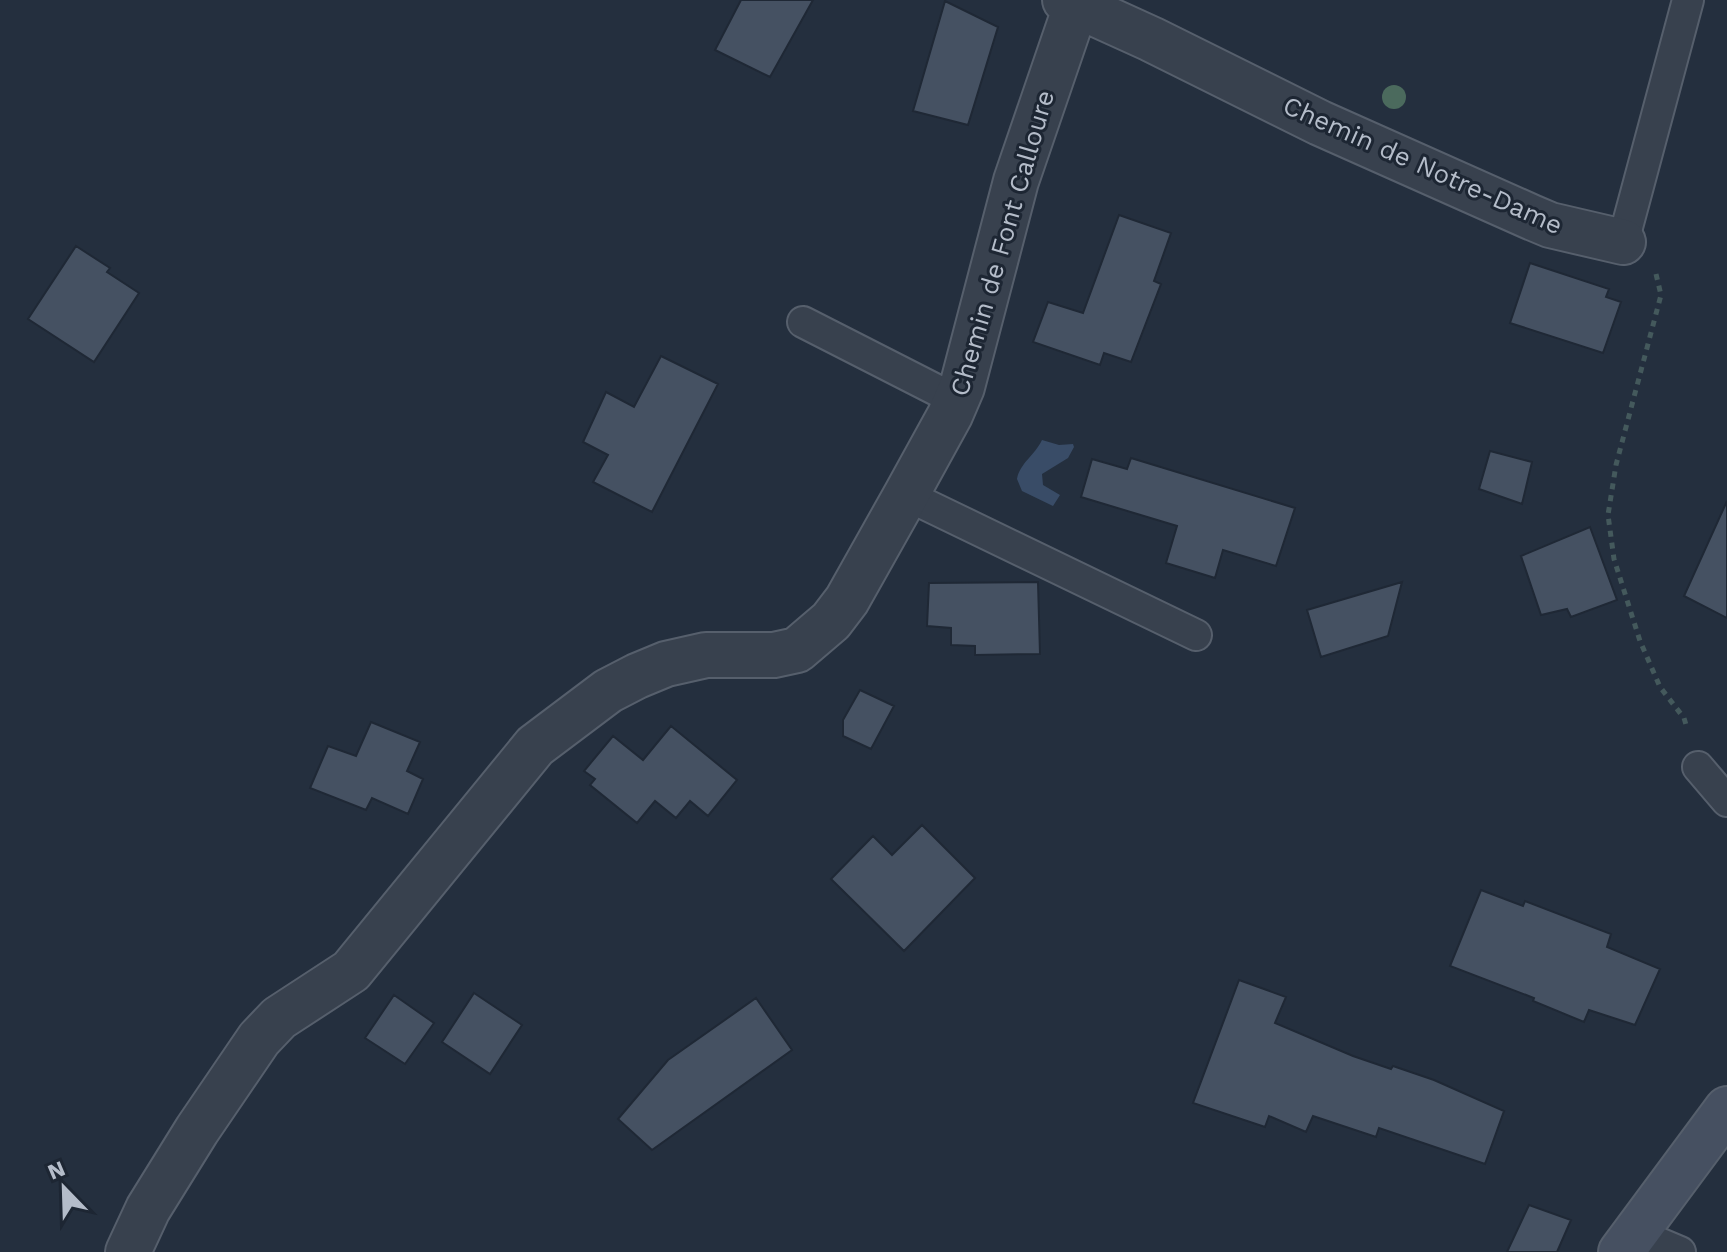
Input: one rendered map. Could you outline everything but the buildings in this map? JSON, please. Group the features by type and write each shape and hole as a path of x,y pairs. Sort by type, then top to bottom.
{"main road":[{"path":"1628,1243 1727,1109"}],"street":[{"name":"Chemin de Notre-Dame","path":"1073,2 1320,123 1531,217 1550,225 1623,242"},
{"name":"Chemin de Font Calloure","path":"128,1252 148,1209 259,1039 279,1018 351,971 535,746 608,691 666,664 706,655 774,655 797,650 831,621 847,600 962,387 1016,181 1073,2"}],"lane":[{"path":"1623,242 1688,0"},
{"path":"803,322 956,400"},
{"path":"906,495 1196,635"},
{"path":"1698,767 1727,801"},
{"path":"1628,1243 1680,1252"}],"path":[{"path":"1623,242 1654,264 1661,295 1616,465 1608,515 1612,544 1640,641 1660,687 1684,718 1698,767"}],"water":[{"path":"1042,440 1059,445 1073,444 1074,447 1068,458 1042,474 1043,485 1060,495 1053,506 1022,491 1017,479 1021,468"}]}
